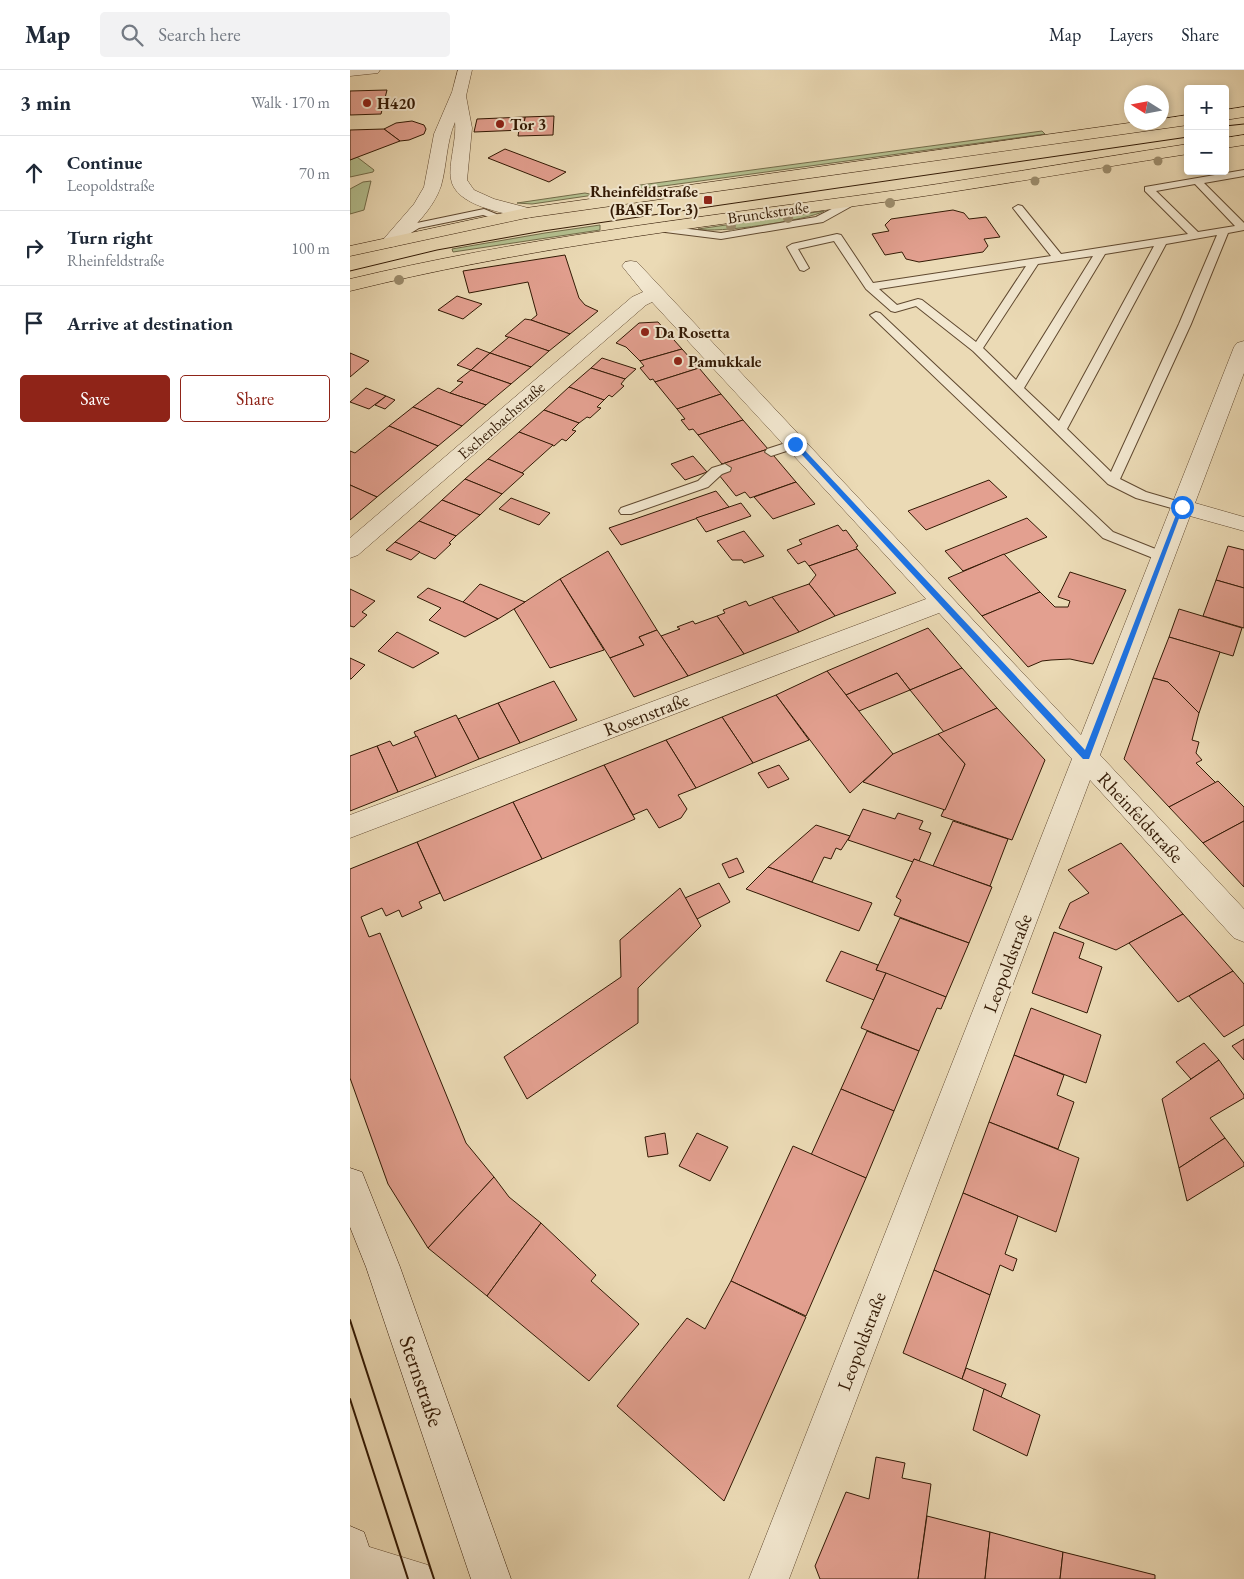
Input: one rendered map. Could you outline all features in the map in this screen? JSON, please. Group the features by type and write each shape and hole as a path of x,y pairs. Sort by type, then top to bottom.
{"main road":[{"path":"1229,114 1244,112"},
{"name":"Brunckstraße","path":"350,252 526,213 1184,121"},
{"path":"1229,142 1244,140"},
{"name":"Brunckstraße","path":"350,285 476,255 1184,150"}],"street":[{"path":"350,71 373,70"},
{"path":"390,242 422,206 432,187 445,130 460,92 465,70"},
{"path":"460,92 464,128 459,180 468,194 488,203 526,213"},
{"name":"Rheinfeldstraße","path":"631,266 1244,929"},
{"name":"Eschenbachstraße","path":"350,550 639,301 655,294"},
{"name":"Leopoldstraße","path":"769,1579 1244,347"},
{"path":"1182,507 1244,524"},
{"name":"Rosenstraße","path":"350,827 943,602"},
{"name":"Sternstraße","path":"350,1184 383,1267 491,1579"},
{"path":"354,1562 414,1579"}],"lane":[{"path":"1196,236 1149,189 1244,174"},
{"path":"1197,181 1243,227"},
{"path":"1018,208 1058,258"},
{"path":"870,287 1162,242 1243,227"},
{"path":"1113,481 1185,324 1224,231"},
{"path":"804,268 792,247 838,237 870,287 896,309"},
{"path":"1061,428 1162,242"},
{"path":"1018,389 1102,250"},
{"path":"977,349 1034,262"},
{"path":"1163,558 1108,534 876,315 918,302 977,349 1061,428 1113,481 1141,495 1182,507"},
{"path":"771,452 795,444"},
{"path":"626,511 703,484 717,471 725,468"}],"green space":[{"path":"1042,131 1045,134 634,190 633,186"},
{"path":"357,157 374,170 373,172 350,177 350,160"},
{"path":"371,181 364,210 350,214 350,189 363,182"},
{"path":"585,193 594,195 532,204 517,203"},
{"path":"824,211 815,215 762,225 722,230 698,229"},
{"path":"600,225 600,230 453,252 452,249 545,233"}],"building":[{"name":"H420","path":"387,90 381,114 350,115 350,91"},
{"path":"554,116 553,135 518,136 519,130 523,130 525,117"},
{"name":"Tor 3","path":"525,117 523,130 474,132 477,119"},
{"path":"412,121 424,125 426,129 424,134 409,140 400,141 384,129 396,123"},
{"path":"384,129 400,141 350,160 350,130"},
{"path":"505,149 566,172 549,182 488,158"},
{"path":"953,210 964,213 969,219 986,217 1000,237 984,239 988,246 983,252 919,262 906,259 902,252 885,255 872,234 889,231 885,225 891,219"},
{"path":"565,255 579,298 585,305 598,311 570,334 531,320 537,315 528,282 469,293 463,271"},
{"path":"457,296 482,304 463,319 438,310"},
{"path":"525,319 570,334 549,351 505,336"},
{"path":"658,322 682,349 640,361 626,347 616,343 639,323"},
{"path":"509,337 549,351 531,367 490,353"},
{"path":"477,348 490,353 471,370 457,365"},
{"path":"682,349 699,368 655,382 653,379 650,380 640,368 644,366 640,361"},
{"path":"350,353 369,361 350,377"},
{"path":"490,353 531,367 511,384 471,370"},
{"path":"602,358 636,369 625,379 591,368"},
{"path":"591,368 625,379 621,384 624,386 612,397 609,395 604,400 569,387"},
{"path":"699,368 721,394 677,409 655,382"},
{"path":"471,370 511,384 486,405 450,393 463,382 457,381"},
{"path":"569,387 604,400 597,407 601,408 590,418 587,417 579,423 544,410"},
{"path":"366,388 386,396 369,409 350,402"},
{"path":"438,388 486,405 462,426 413,407"},
{"path":"721,394 743,420 698,435 693,429 689,430 681,420 685,419 677,409"},
{"path":"386,396 395,400 385,409 375,405"},
{"path":"413,407 462,426 438,446 389,426"},
{"path":"544,410 579,423 572,430 576,431 566,441 562,439 554,446 519,432"},
{"path":"743,420 768,449 722,464 698,435"},
{"path":"389,426 438,446 377,497 350,485 350,451 355,453"},
{"path":"519,432 553,445 522,473 488,459"},
{"path":"768,449 796,482 750,498 745,492 736,496 719,475 728,471 722,464"},
{"path":"693,456 707,472 685,480 671,464"},
{"path":"488,459 524,474 502,494 465,479"},
{"path":"465,479 502,494 480,515 442,500"},
{"path":"989,480 1007,497 926,530 908,511"},
{"path":"796,482 815,504 773,519 754,497"},
{"path":"350,485 377,497 350,520"},
{"path":"716,491 729,507 621,545 609,528"},
{"path":"511,498 550,513 539,525 499,509"},
{"path":"442,500 480,515 456,536 419,521"},
{"path":"741,503 751,516 706,532 696,518"},
{"path":"1027,518 1047,537 963,571 945,551"},
{"path":"419,521 456,536 449,543 451,544 435,559 395,542"},
{"path":"838,525 843,531 846,530 858,546 856,547 857,549 809,566 805,561 798,564 787,550 802,544 799,540"},
{"path":"744,531 764,556 744,563 742,560 732,560 717,541"},
{"path":"395,542 420,552 411,560 386,550"},
{"path":"1228,546 1244,550 1244,588 1216,580"},
{"path":"857,549 896,593 835,616 809,584 816,575 809,566"},
{"path":"608,551 657,630 639,637 644,645 610,658 560,579"},
{"path":"1004,554 1040,592 982,616 948,578"},
{"path":"1070,572 1126,590 1093,664 1070,659 1042,661 1028,667 982,616 1040,592 1055,607 1068,607 1070,601 1058,597"},
{"path":"560,579 604,650 550,668 514,609"},
{"path":"1216,580 1244,588 1244,628 1203,616"},
{"path":"480,584 525,602 498,619 463,602"},
{"path":"809,584 835,616 799,632 772,597"},
{"path":"428,588 498,619 465,637 429,620 441,608 417,597"},
{"path":"350,589 375,601 362,612 367,615 354,627 350,626"},
{"path":"772,597 799,632 744,654 717,616 725,613 723,610 746,601 749,606"},
{"path":"1179,609 1242,628 1233,656 1169,637"},
{"path":"717,616 744,654 688,676 661,636 680,629 677,627 693,621 695,624"},
{"path":"928,628 962,668 910,690 897,673 846,695 827,671"},
{"path":"657,630 688,676 634,697 610,658 644,645 639,637"},
{"path":"397,632 439,653 413,668 378,651"},
{"path":"1169,637 1220,652 1199,713 1168,682 1153,678"},
{"path":"350,658 365,665 351,679 350,679"},
{"path":"962,668 997,708 944,732 910,690"},
{"path":"827,671 893,754 850,793 776,695"},
{"path":"897,673 910,690 859,711 846,695"},
{"path":"1153,678 1168,682 1199,713 1192,740 1199,742 1196,753 1202,760 1196,763 1216,783 1169,807 1124,759"},
{"path":"554,681 577,720 520,743 498,703"},
{"path":"776,695 809,740 753,763 722,717"},
{"path":"498,703 520,743 479,759 458,719"},
{"path":"997,708 1045,760 1012,840 941,816 965,764 938,734"},
{"path":"456,715 479,759 436,777 414,732"},
{"path":"722,717 753,763 696,788 666,740"},
{"path":"938,734 965,764 945,810 863,782 893,754"},
{"path":"417,736 436,777 398,792 377,746 390,741 393,746"},
{"path":"666,740 696,788 678,795 687,809 681,818 659,828 647,809 633,815 604,765"},
{"path":"377,746 398,792 350,811 350,756"},
{"path":"604,765 635,819 542,859 513,802"},
{"path":"779,765 789,779 768,788 758,773"},
{"path":"1218,781 1244,807 1244,821 1203,843 1169,807"},
{"path":"513,802 542,859 444,901 417,842"},
{"path":"863,809 895,819 898,813 923,821 919,829 931,833 919,861 914,859 913,862 848,840"},
{"path":"953,821 1008,839 990,886 933,866"},
{"path":"1244,821 1244,887 1203,843"},
{"path":"816,825 850,836 841,850 836,848 831,859 824,857 812,882 768,867"},
{"path":"417,842 440,893 419,902 422,908 402,917 399,910 386,916 382,908 361,917 369,937 380,933 466,1143 494,1177 428,1248 388,1184 350,1078 350,869"},
{"path":"1121,843 1183,914 1116,950 1059,928 1070,903 1089,893 1068,870"},
{"path":"737,858 744,872 729,878 722,864"},
{"path":"914,859 992,887 969,943 894,915 901,900 896,897"},
{"path":"768,867 872,903 859,931 746,889"},
{"path":"719,883 730,902 697,919 685,898"},
{"path":"680,888 701,926 638,988 638,1023 527,1099 504,1057 621,977 620,940"},
{"path":"1183,914 1233,971 1178,1002 1129,943"},
{"path":"900,918 969,943 946,997 876,970"},
{"path":"1054,932 1084,943 1079,958 1102,967 1087,1013 1032,993"},
{"path":"841,951 878,965 876,970 886,973 874,1000 826,981"},
{"path":"1233,971 1244,984 1244,1025 1224,1037 1189,996"},
{"path":"886,973 946,997 941,1009 937,1008 919,1051 861,1028"},
{"path":"1031,1008 1101,1035 1086,1083 1014,1055"},
{"path":"867,1031 919,1051 894,1111 841,1089"},
{"path":"1244,1039 1244,1060 1232,1046"},
{"path":"1204,1043 1219,1060 1191,1079 1176,1062"},
{"path":"1014,1055 1064,1075 1057,1095 1074,1102 1058,1149 989,1122"},
{"path":"1219,1060 1244,1095 1244,1098 1210,1118 1225,1138 1179,1168 1162,1099"},
{"path":"841,1089 894,1111 866,1178 811,1155"},
{"path":"989,1122 1079,1158 1056,1232 963,1193"},
{"path":"665,1133 668,1154 648,1157 645,1137"},
{"path":"697,1133 728,1147 710,1181 679,1166"},
{"path":"1225,1138 1244,1163 1244,1166 1187,1201 1179,1168"},
{"path":"793,1146 866,1178 806,1316 731,1281"},
{"path":"494,1177 509,1197 541,1223 487,1296 428,1248"},
{"path":"963,1193 1018,1216 1005,1254 1017,1259 1013,1271 1000,1265 990,1295 934,1270"},
{"path":"541,1223 596,1275 591,1281 639,1324 589,1381 487,1296"},
{"path":"934,1270 990,1295 962,1379 903,1353"},
{"path":"731,1281 806,1317 724,1501 617,1406 687,1318 705,1329"},
{"path":"966,1368 1006,1384 1001,1397 962,1379"},
{"path":"984,1389 1040,1415 1027,1456 973,1430"},
{"path":"876,1457 905,1463 902,1478 931,1484 918,1579 820,1579 815,1566 846,1492 869,1499"},
{"path":"927,1516 990,1532 985,1579 918,1579"},
{"path":"990,1532 1063,1552 1060,1579 985,1579"},
{"path":"1063,1552 1155,1575 1155,1579 1060,1579"}],"tram line":[{"path":"1229,126 1244,124"},
{"path":"350,271 437,250 543,231 1184,138"},
{"path":"350,1320 434,1579"},
{"path":"350,1399 408,1579"}],"place":[{"name":"H420","path":"367,103"},
{"name":"Tor 3","path":"500,124"},
{"name":"Rheinfeldstraße (BASF Tor 3)","path":"708,200"},
{"name":"Da Rosetta","path":"645,332"},
{"name":"Pamukkale","path":"678,361"}],"route":[{"path":"795,444 1086,757 1182,507"}]}
